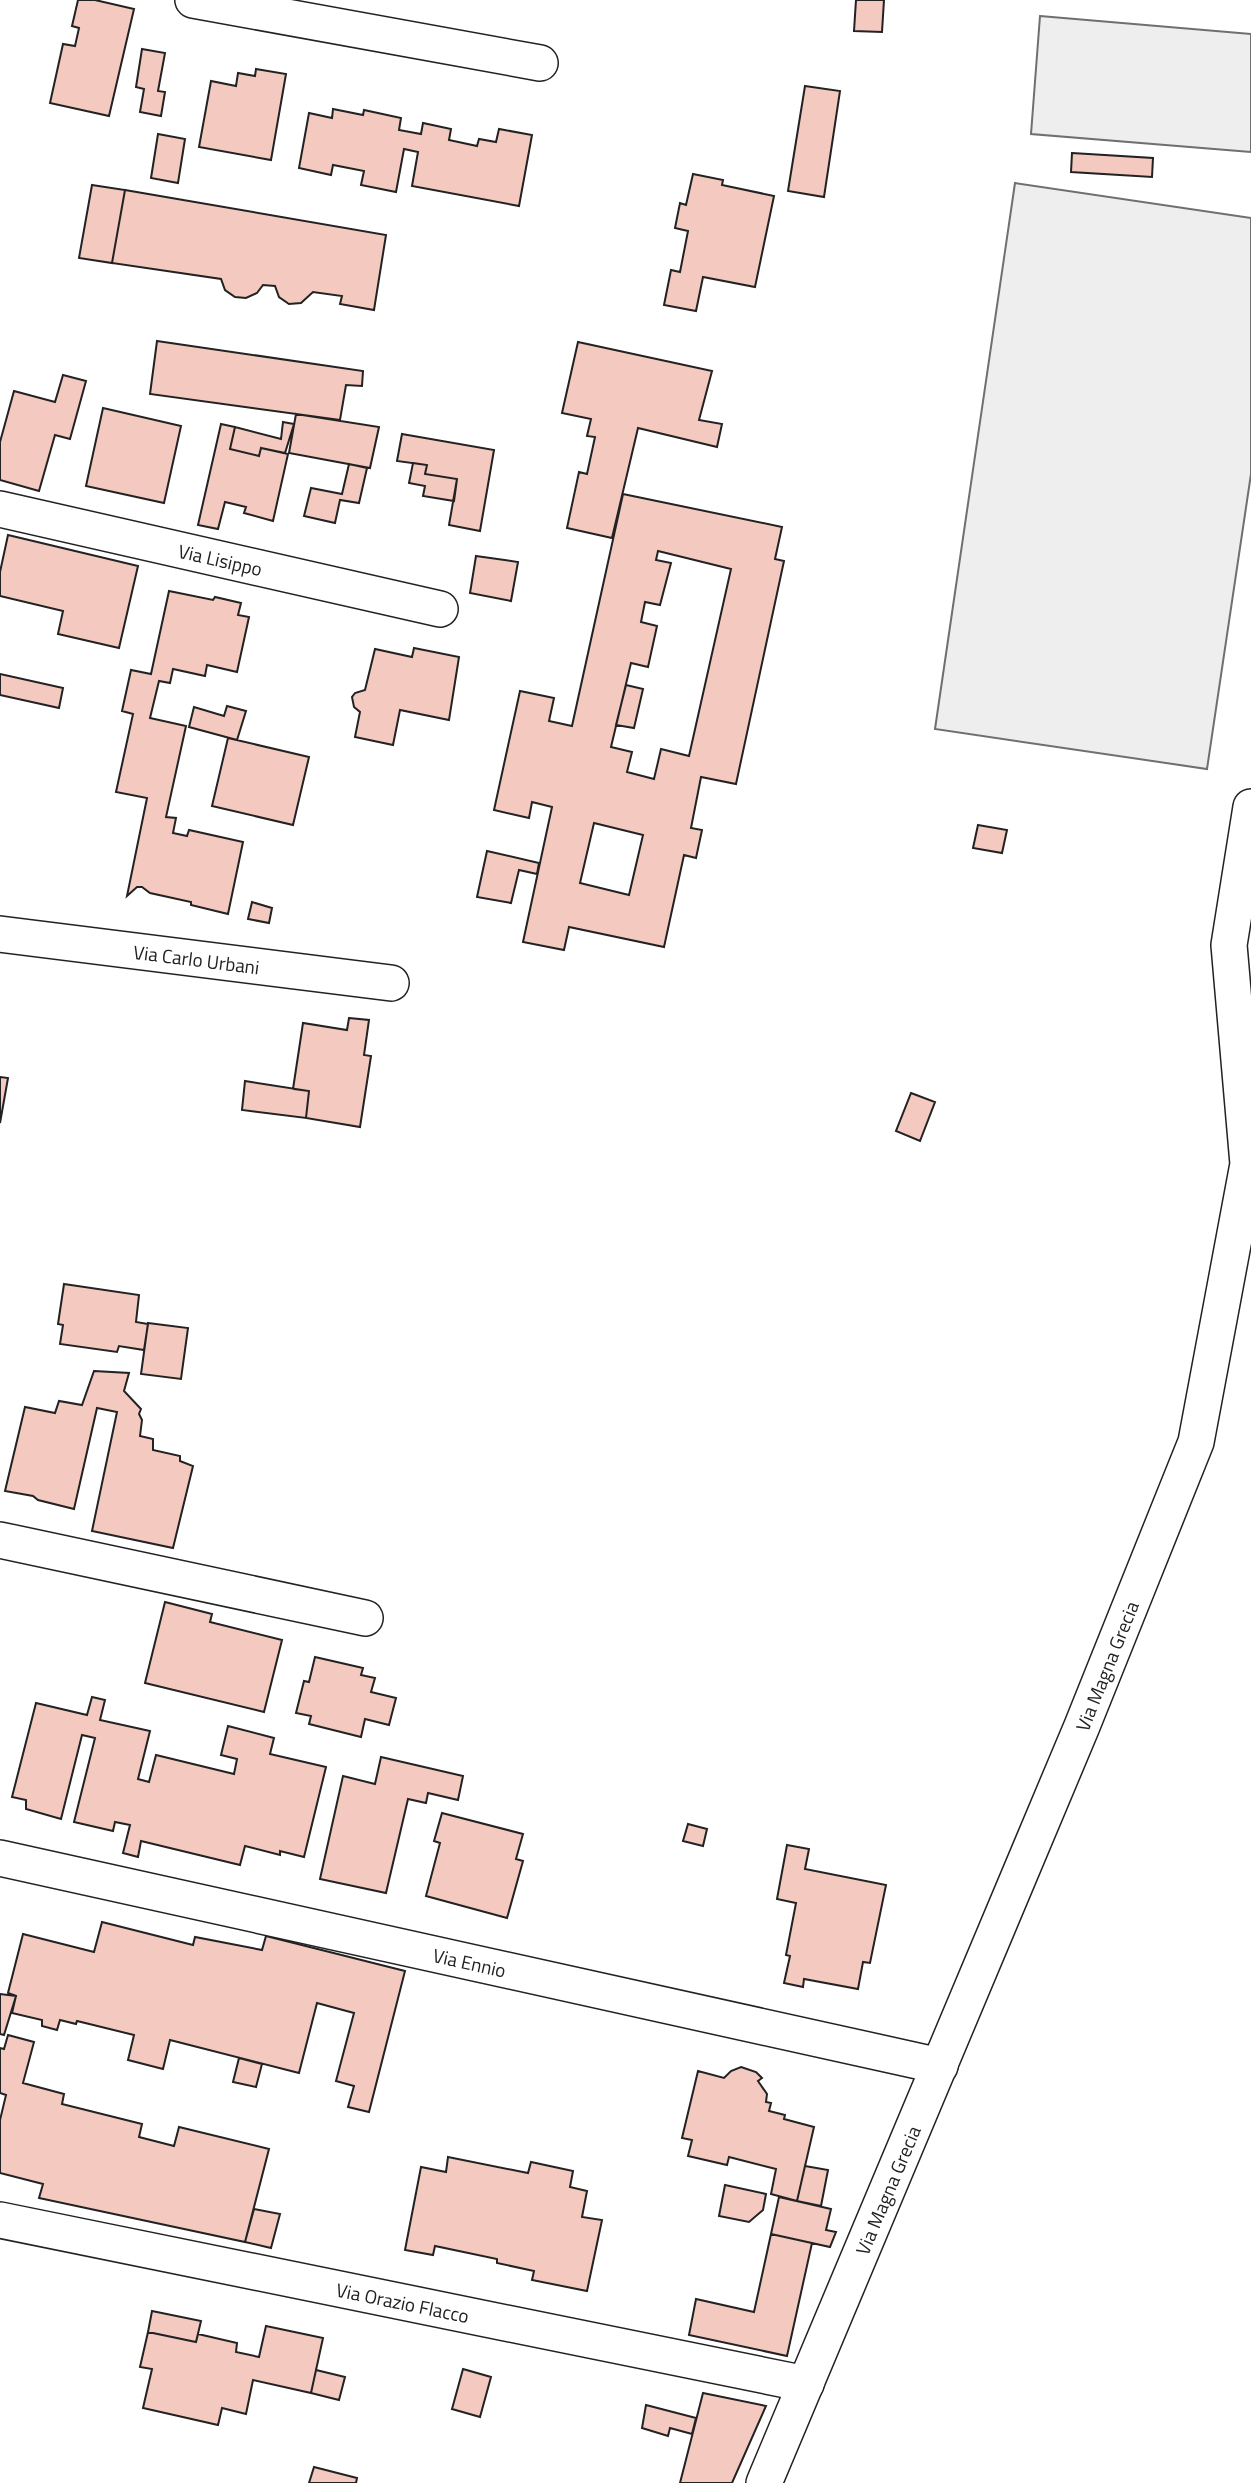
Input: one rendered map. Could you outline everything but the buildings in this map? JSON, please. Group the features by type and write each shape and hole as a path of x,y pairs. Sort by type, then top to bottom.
{"street":[{"path":"193,0 540,63"},
{"name":"Via Lisippo","path":"0,509 440,609"},
{"name":"Via Magna Grecia","path":"764,2483 1082,1726 1196,1442 1248,1164 1244,955 1251,807"},
{"name":"Via Carlo Urbani","path":"0,934 391,983"},
{"path":"0,1540 365,1618"},
{"name":"Via Ennio","path":"0,1858 940,2066"},
{"name":"Via Orazio Flacco","path":"0,2220 806,2384"}],"shaded area":[{"path":"1040,16 1251,34 1251,152 1031,134"},
{"path":"1015,183 1251,218 1251,474 1207,769 935,729"}]}
